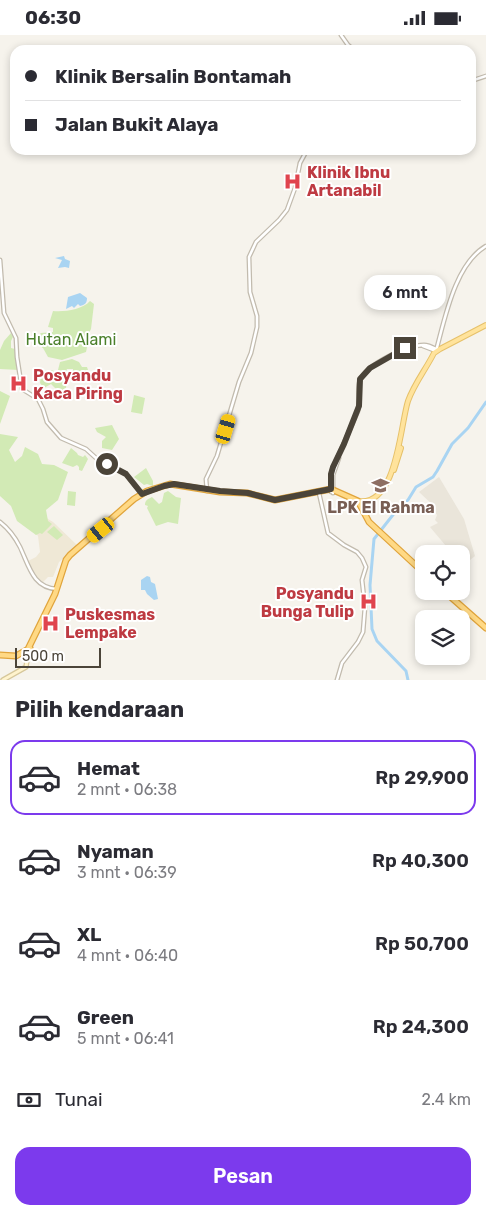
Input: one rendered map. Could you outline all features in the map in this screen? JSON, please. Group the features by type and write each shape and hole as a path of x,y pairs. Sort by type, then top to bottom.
{"highway":[{"path":"58,589 66,560 72,553 134,499 143,494 173,486 247,493 275,500 332,489 359,502 367,519 415,564"},
{"path":"247,493 276,502 332,489"},
{"path":"0,655 14,657 27,650 58,589 70,557 143,494"},
{"path":"455,600 485,627"}],"main road":[{"path":"438,350 486,326"},
{"path":"359,502 370,502 380,496 389,483 400,454 404,425 414,389 438,350 438,342"},
{"path":"3,680 26,667 27,650"}],"street":[{"path":"207,490 206,479 217,456 239,382 251,353 256,332 257,320 250,295 249,257 256,242 287,210 295,188 300,163 304,155"},
{"path":"438,342 459,278 470,261 486,246"},
{"path":"0,260 4,313 16,338 22,389 38,399 44,409 46,420 61,438 86,449 97,459 126,474 143,494"},
{"path":"332,489 334,468 358,411 360,401 359,385 363,375 370,368 398,351 413,346 438,350"},
{"path":"319,493 328,533 341,544 356,551 366,567 362,589 366,607 361,637 342,663 337,680"},
{"path":"0,522 10,531 16,541 34,579 47,589 58,589"}],"shaded area":[{"path":"439,477 464,519 475,556 470,560 470,545 445,545 430,527 438,523 435,520 437,515 433,510 435,507 419,492"},
{"path":"43,516 53,522 78,546 59,562 53,577 48,577 41,584 34,577 26,562 36,557 40,552 38,536 34,531"}],"green space":[{"name":"Hutan Alami","path":"90,301 94,304 86,352 62,360 48,357 43,348 32,341 41,333 53,332 53,328 48,327 53,311 73,310 82,307"},
{"name":"Hutan Alami","path":"11,333 13,337 11,348 15,349 19,370 0,369 0,350 4,341"},
{"name":"Hutan Alami","path":"72,359 79,362 82,367 87,367 89,373 77,380 73,377 73,369 67,369 65,374 67,379 66,388 59,392 51,384 44,388 40,383 41,376 48,375 51,370 54,371 53,376 56,378 60,362"},
{"path":"0,391 10,396 0,424"},
{"path":"134,395 145,398 142,414 131,412"},
{"path":"112,425 119,439 112,450 102,448 102,441 106,437 97,432 95,428"},
{"path":"0,434 18,437 9,450 15,462 22,456 25,447 38,454 42,464 54,465 68,472 58,500 46,510 48,521 52,524 42,534 36,535 17,521 11,506 0,496"},
{"path":"71,448 78,455 83,457 85,455 88,459 82,471 79,470 77,465 73,467 62,463"},
{"path":"146,468 153,481 153,486 144,485 134,477"},
{"path":"68,491 76,492 75,506 67,505"},
{"path":"168,491 181,498 178,524 168,522 156,526 147,508 148,506 145,505 146,502 152,497 159,504 162,502 164,493"},
{"path":"54,526 63,535 57,540 47,532"}],"water":[{"path":"64,256 65,259 70,261 69,268 58,268 62,260 55,258"},
{"path":"80,293 87,298 87,301 83,305 80,306 78,304 74,308 72,306 66,309 68,297"},
{"path":"147,576 155,584 158,599 154,600 145,590 141,590 141,580"}],"waterway":[{"path":"408,680 406,671 377,641 372,629 370,585 374,539 396,511 408,500 416,487 433,477 452,444 468,428 486,402"}],"place":[{"name":"Klinik Ibnu Artanabil","path":"293,181"},
{"name":"Posyandu Kaca Piring","path":"19,384"},
{"name":"LPK El Rahma","path":"381,485"},
{"name":"Posyandu Bunga Tulip","path":"368,602"},
{"name":"Puskesmas Lempake","path":"51,623"}],"route":[{"path":"107,464 126,474 142,494 174,484 220,491 242,492 275,500 331,489 333,467 358,411 360,379 370,368 405,348"}]}
